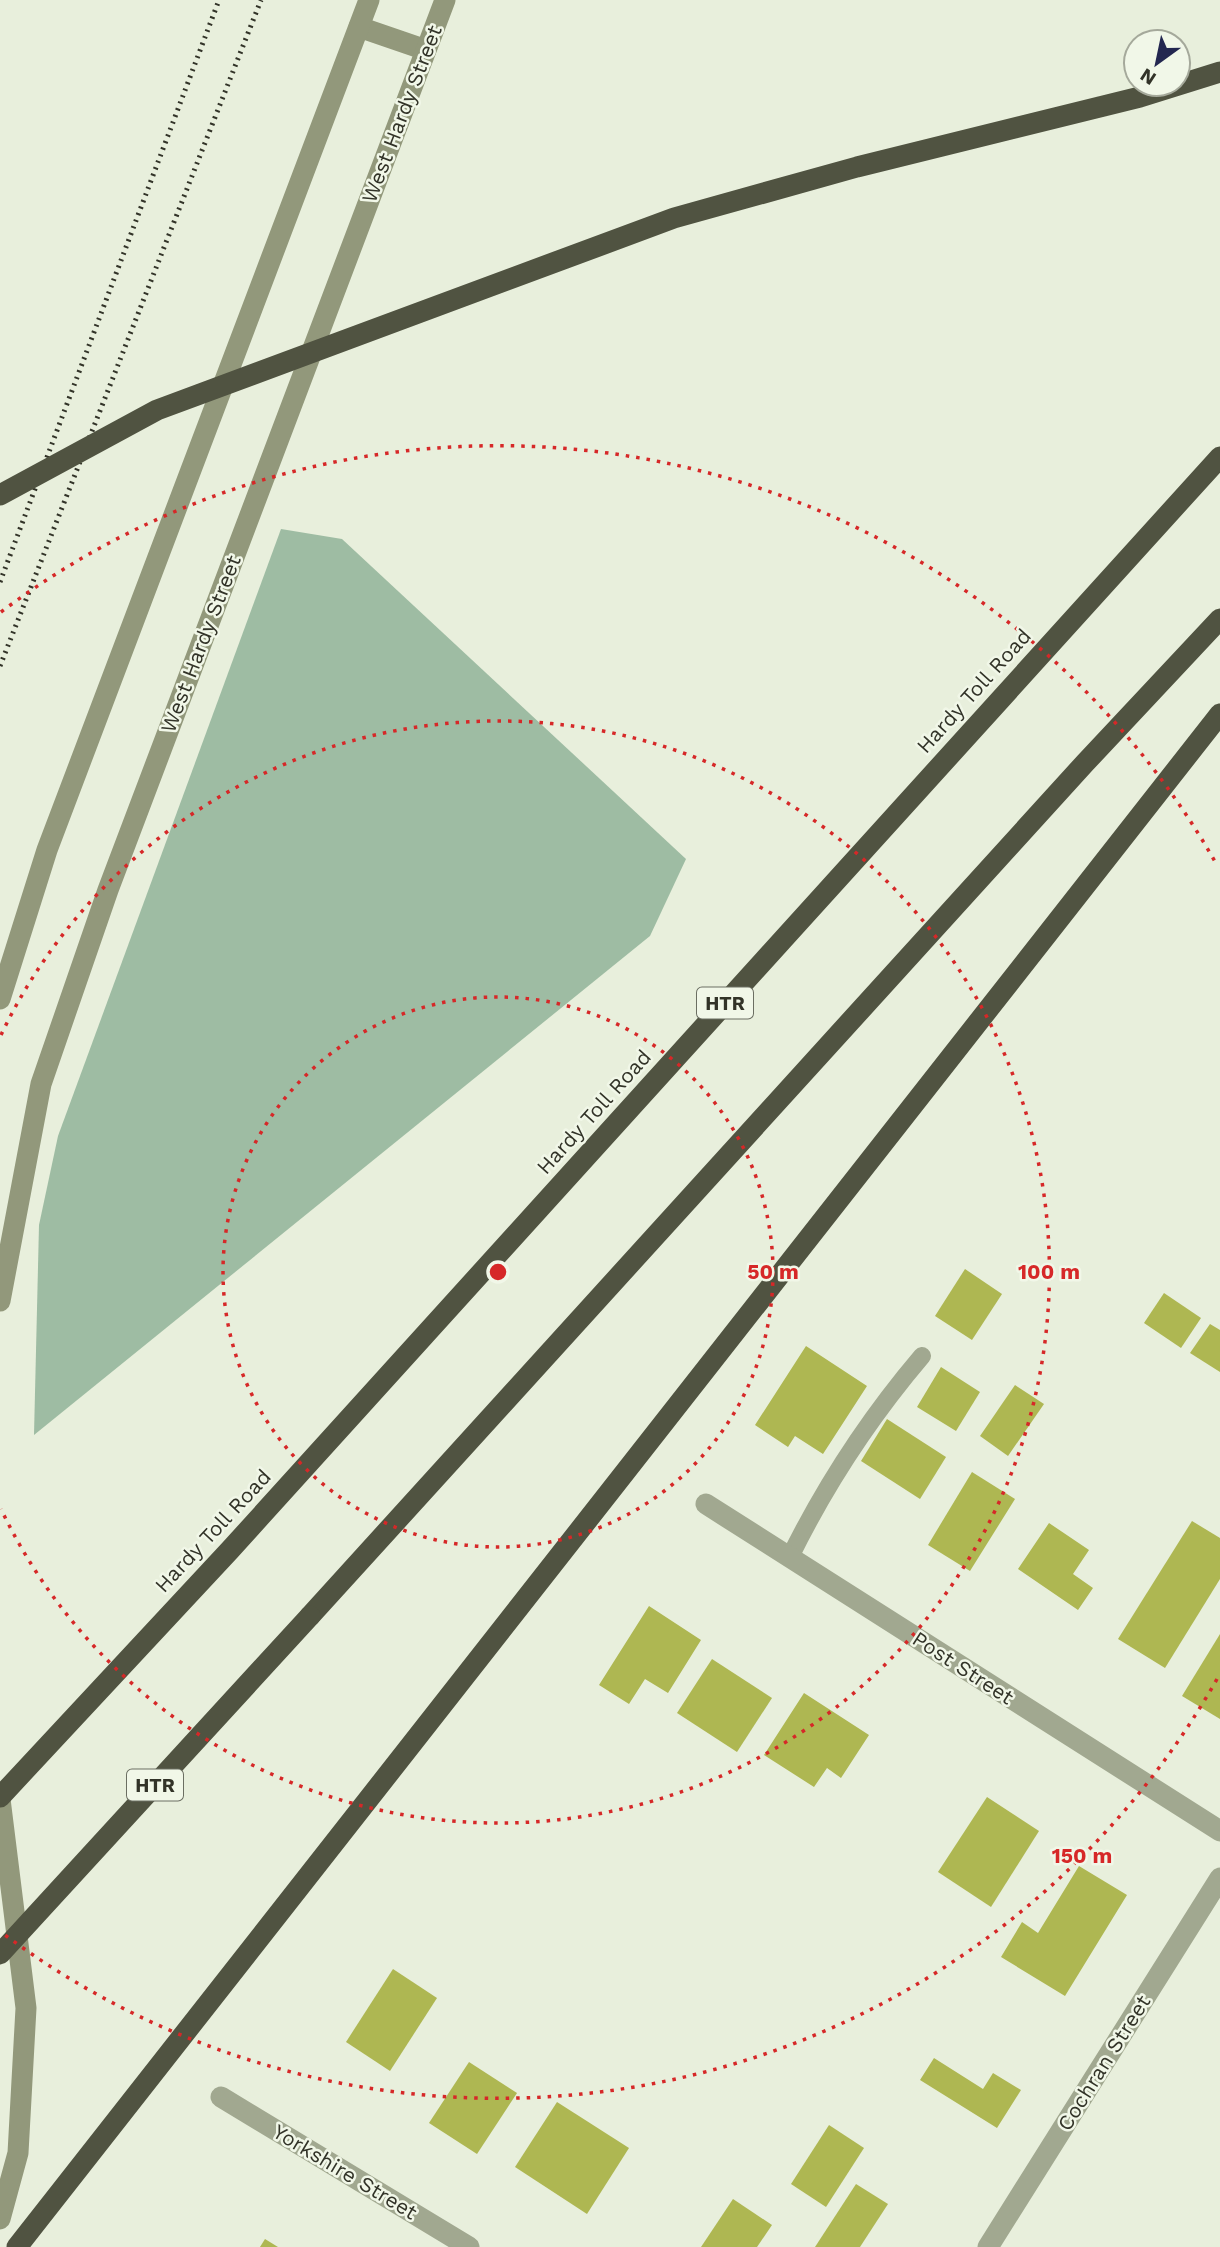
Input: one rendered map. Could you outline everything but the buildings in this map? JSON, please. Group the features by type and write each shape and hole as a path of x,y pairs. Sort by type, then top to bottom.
{"highway":[{"path":"0,495 157,410 674,218 857,167 1140,97 1220,72"},
{"name":"Hardy Toll Road","path":"0,1798 230,1550 1220,457"},
{"name":"HTR","path":"0,1954 1075,774 1220,619"},
{"path":"17,2247 1220,714"}],"main road":[{"path":"0,999 47,850 369,0"},
{"name":"West Hardy Street","path":"0,1301 41,1084 108,890 445,0"},
{"path":"359,27 426,50"},
{"path":"0,1798 26,2008 19,2153 0,2219"}],"street":[{"name":"Post Street","path":"706,1504 1220,1831"},
{"name":"Cochran Street","path":"988,2247 1220,1878"},
{"name":"Yorkshire Street","path":"220,2097 469,2247"}],"lane":[{"path":"790,1557 805,1527 886,1398 922,1356"}],"green space":[{"path":"281,529 342,539 686,859 650,936 34,1435 39,1225 58,1136"}],"railway":[{"path":"0,582 219,0"},
{"path":"0,666 261,0"}]}
